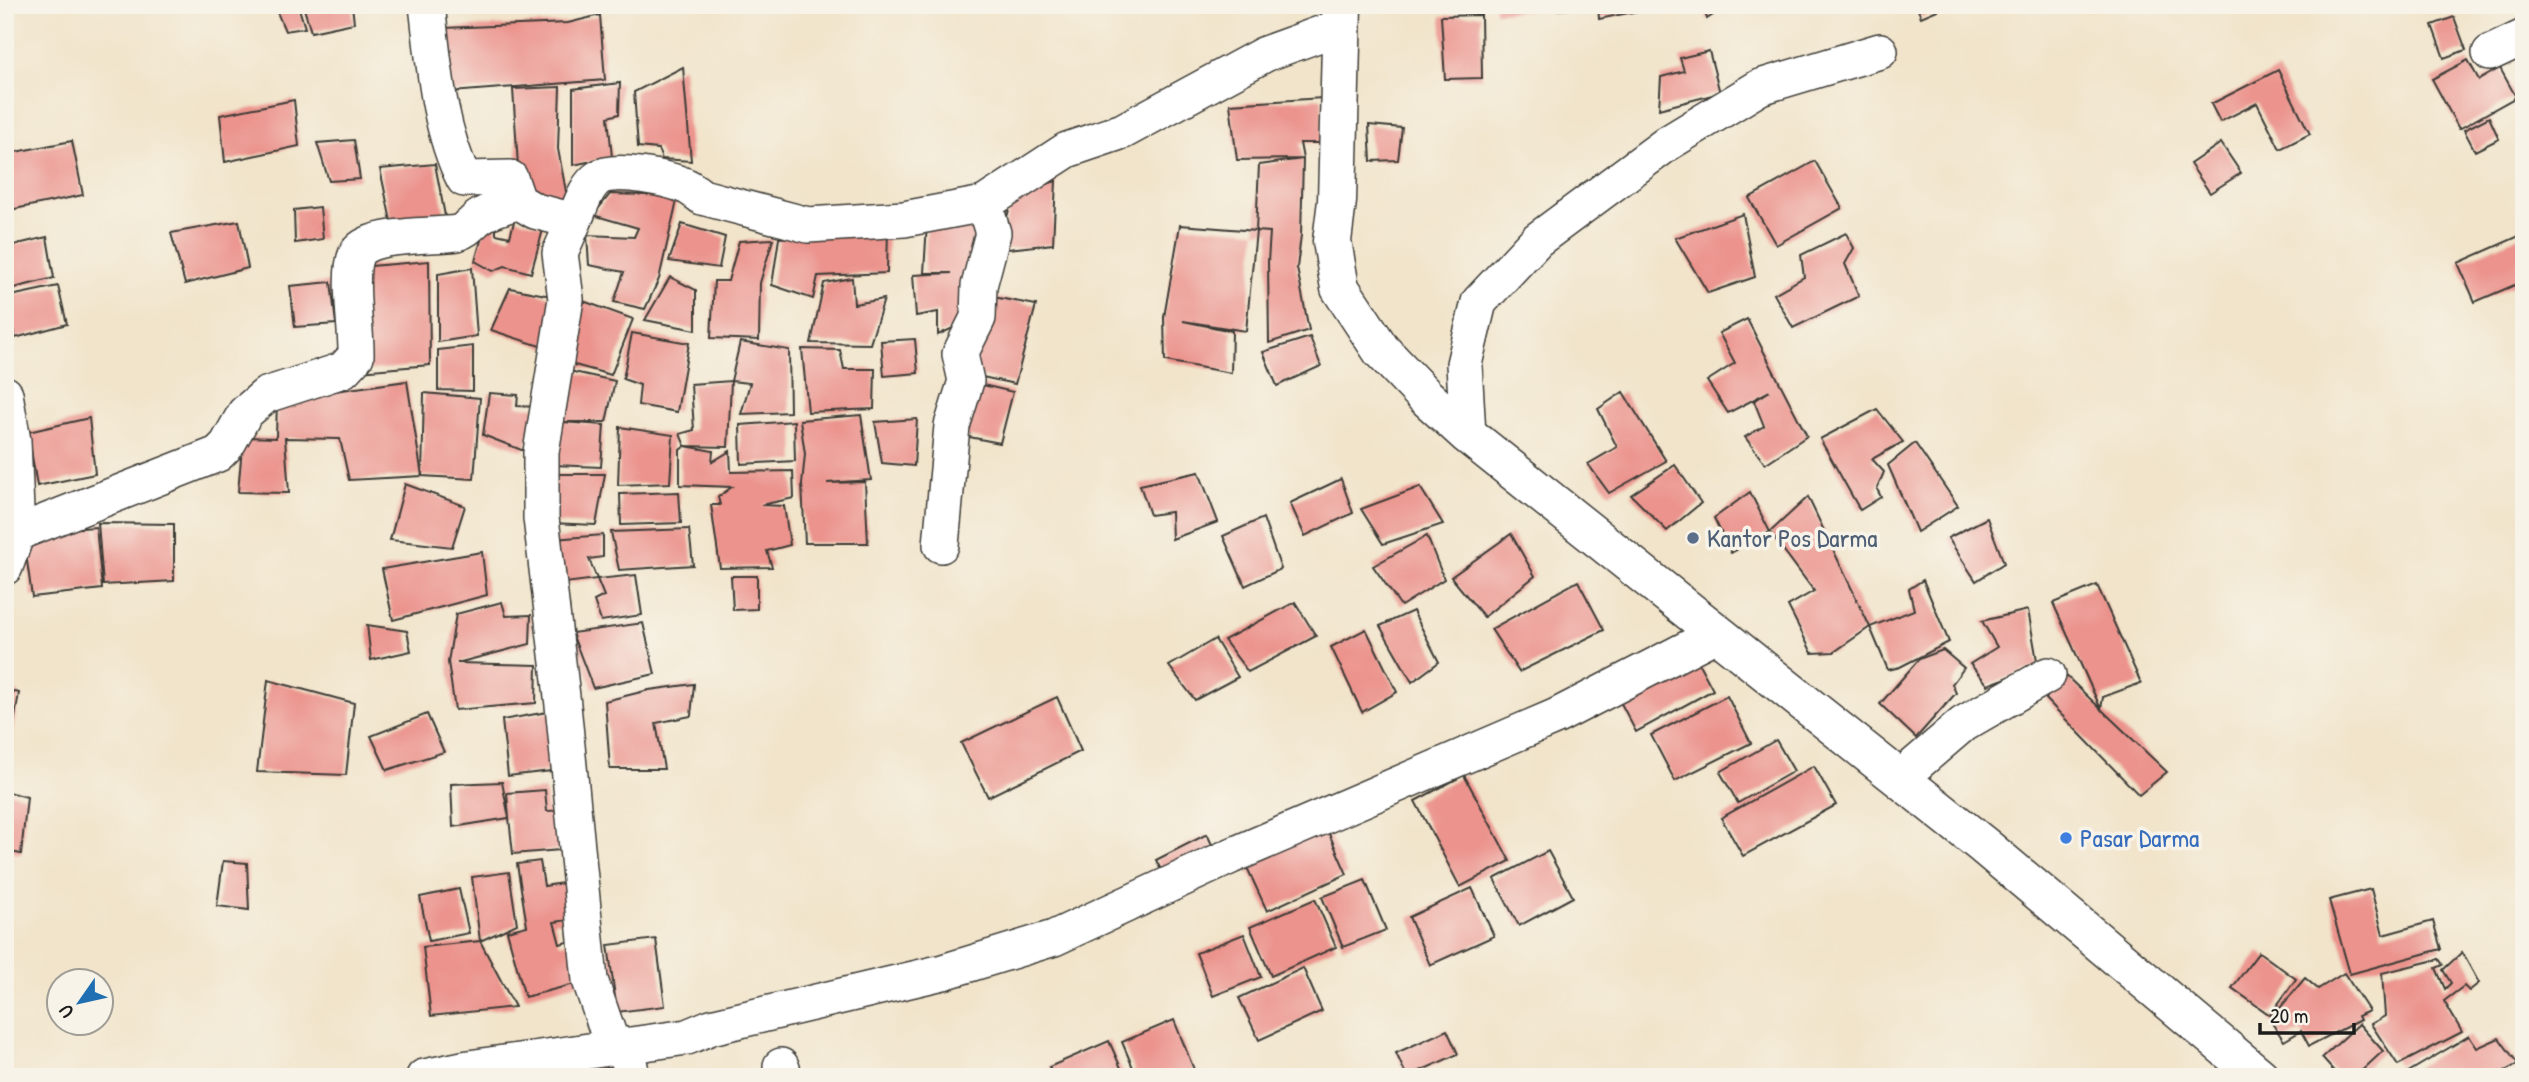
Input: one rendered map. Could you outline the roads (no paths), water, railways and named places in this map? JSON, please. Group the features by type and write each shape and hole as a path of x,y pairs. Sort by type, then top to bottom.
{"highway":[{"path":"1342,16 1337,201 1332,241 1340,288 1381,350 1425,396 1468,435 1900,778 2260,1077"}],"street":[{"path":"426,5 436,83 457,164 464,179 510,178 518,201 535,211 574,222"},
{"path":"623,1056 590,980 563,705 541,518 541,452 566,299 560,253 595,180 608,173 637,174 688,187 702,197 808,225 904,219 984,204 1067,150 1123,131 1265,54 1342,16"},
{"path":"2490,52 2524,37"},
{"path":"1468,435 1464,363 1479,302 1537,240 1668,143 1760,87 1880,51"},
{"path":"16,533 218,454 227,445 245,413 266,395 343,370 356,356 353,279 355,256 366,243 459,232 471,226 479,217 518,201"},
{"path":"941,545 952,426 966,380 960,354 978,317 979,286 993,233 984,204"},
{"path":"5,394 13,441 16,533 5,567"},
{"path":"424,1077 463,1069 623,1056 711,1027 943,972 1054,938 1231,856 1557,716 1718,633"},
{"path":"1900,778 1963,724 2048,675"}],"place":[{"name":"Kantor Pos Darma","path":"1693,538"},
{"name":"Pasar Darma","path":"2066,838"}]}
